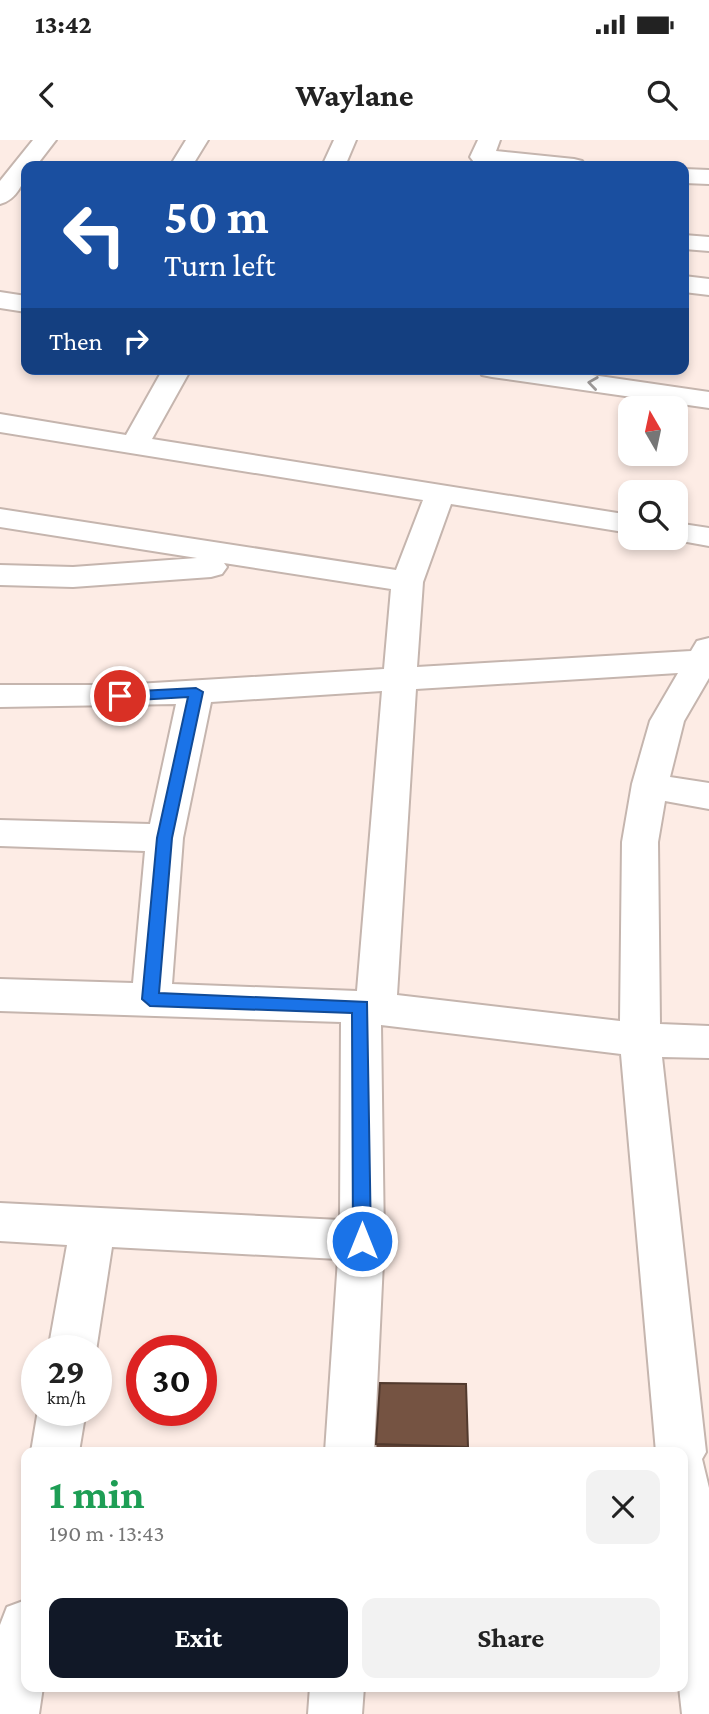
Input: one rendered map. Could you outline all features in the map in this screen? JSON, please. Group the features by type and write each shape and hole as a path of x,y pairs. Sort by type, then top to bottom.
{"street":[{"path":"26,161 45,140"},
{"path":"184,161 197,140"},
{"path":"336,161 345,140"},
{"path":"489,140 482,157 523,161"},
{"path":"0,197 14,175"},
{"path":"689,176 709,177"},
{"path":"689,242 709,244"},
{"path":"0,282 21,284"},
{"path":"689,285 709,287"},
{"path":"0,300 21,303"},
{"path":"135,444 174,375"},
{"path":"534,375 709,400"},
{"path":"682,375 709,379"},
{"path":"4,429 135,444 618,522"},
{"path":"350,1447 362,1241 368,1008 401,680 407,582 440,493"},
{"path":"0,518 407,582"},
{"path":"688,533 709,537"},
{"path":"0,575 73,577 276,562"},
{"path":"0,696 120,696 196,692 401,680 705,655"},
{"path":"681,1447 640,1040 640,842 650,784 667,721 705,655"},
{"path":"150,999 164,838 196,692"},
{"path":"650,784 685,794 709,796"},
{"path":"0,833 164,838"},
{"path":"0,995 368,1008 640,1040 709,1042"},
{"path":"0,1222 362,1241"},
{"path":"75,1335 93,1226"},
{"path":"56,1447 59,1426"},
{"path":"692,1493 709,1714"},
{"path":"12,1714 21,1657"},
{"path":"335,1714 337,1692"}],"building":[{"path":"380,1383 466,1384 468,1447 376,1444"}],"route":[{"path":"120,696 196,692 164,838 150,999 361,1007 362,1241"}]}
